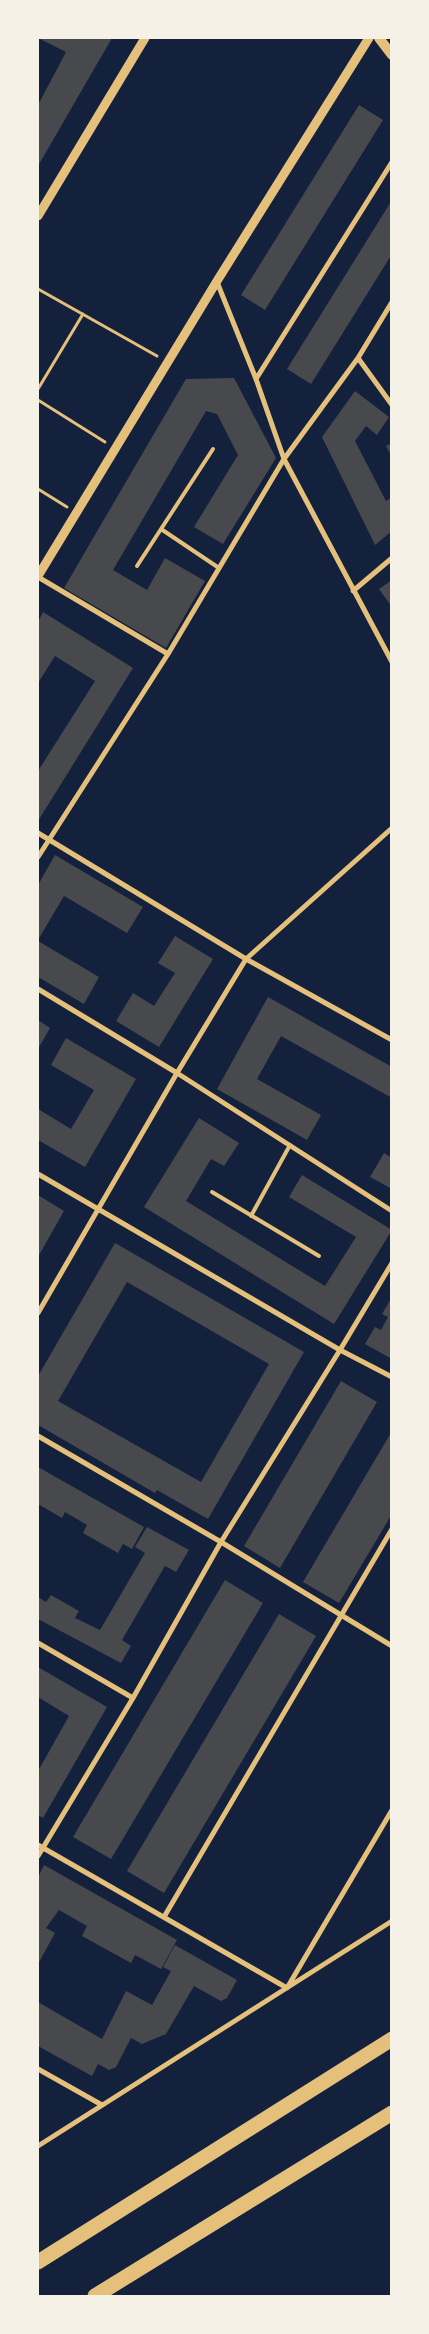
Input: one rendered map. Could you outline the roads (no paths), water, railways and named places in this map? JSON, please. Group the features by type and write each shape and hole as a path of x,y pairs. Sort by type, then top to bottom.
{"highway":[{"path":"38,2262 392,2039"},
{"path":"95,2296 392,2113"}],"main road":[{"path":"379,38 392,55"}],"street":[{"path":"38,216 145,38"},
{"path":"168,654 38,577 115,448 369,38"},
{"path":"256,379 392,162"},
{"path":"217,282 256,379 284,459 392,662"},
{"path":"38,857 168,654 284,459 358,358 392,302"},
{"path":"358,358 392,404"},
{"path":"353,591 392,558"},
{"path":"38,1313 246,958 392,828"},
{"path":"38,832 246,958 392,1040"},
{"path":"38,989 177,1073 392,1211"},
{"path":"38,1174 340,1350 392,1377"},
{"path":"38,1856 40,1846 133,1698 221,1542 392,1263"},
{"path":"38,1436 221,1542 392,1646"},
{"path":"164,1917 392,1529"},
{"path":"38,1643 133,1698"},
{"path":"287,1988 392,1810"},
{"path":"40,1846 287,1988"},
{"path":"38,2146 392,1921"},
{"path":"38,2069 102,2105"}],"lane":[{"path":"137,566 213,449"},
{"path":"161,529 219,568"},
{"path":"251,1216 290,1146"},
{"path":"212,1192 319,1256"}]}
